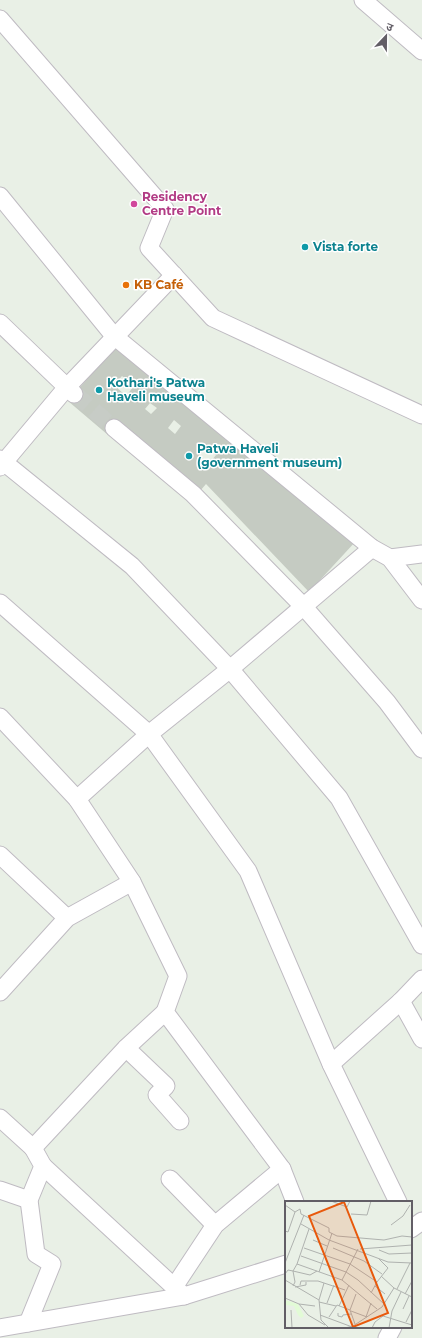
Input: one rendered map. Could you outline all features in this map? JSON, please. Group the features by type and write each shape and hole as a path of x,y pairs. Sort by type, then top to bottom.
{"street":[{"path":"363,0 422,51"},
{"path":"0,19 165,209 149,248 213,318 422,414"},
{"path":"0,196 114,336 372,548 390,558 422,600"},
{"path":"174,275 114,336 71,390 1,463 132,566 230,669 339,798 422,945"},
{"path":"0,323 71,390"},
{"path":"114,428 193,494 304,607 387,702 422,748"},
{"path":"77,799 149,734 230,669 372,548"},
{"path":"390,558 422,554"},
{"path":"0,603 149,734 248,871 331,1064 398,1201"},
{"path":"0,717 77,799 132,882 178,976 165,1012 126,1048 33,1148"},
{"path":"0,855 67,918"},
{"path":"0,992 67,918 132,882"},
{"path":"331,1064 402,1001 422,979"},
{"path":"402,1001 422,1039"},
{"path":"165,1012 282,1169 295,1201"},
{"path":"126,1048 166,1086 157,1095 180,1121"},
{"path":"0,1118 33,1148 43,1166 179,1291"},
{"path":"28,1323 52,1264 36,1254 29,1200 43,1166"},
{"path":"179,1291 215,1225 282,1169"},
{"path":"170,1179 215,1225"},
{"path":"0,1190 29,1200"},
{"path":"412,1228 422,1221"},
{"path":"0,1328 179,1291 285,1264"},
{"path":"387,1338 392,1328"}],"building":[{"path":"116,346 356,541 309,592 206,484 200,491 119,423 108,435 68,401","holes":["122,376 134,386 126,396 114,385","150,403 157,408 151,414 145,409","174,420 181,426 175,434 168,428","206,447 216,455 207,466 197,458"]}],"tunnel":[{"path":"75,394 114,428"}],"place":[{"name":"Residency Centre Point","path":"134,204"},
{"name":"Vista forte","path":"305,247"},
{"name":"KB Café","path":"126,285"},
{"name":"Kothari's Patwa Haveli museum","path":"99,390"},
{"name":"Patwa Haveli (government museum)","path":"189,456"}]}
